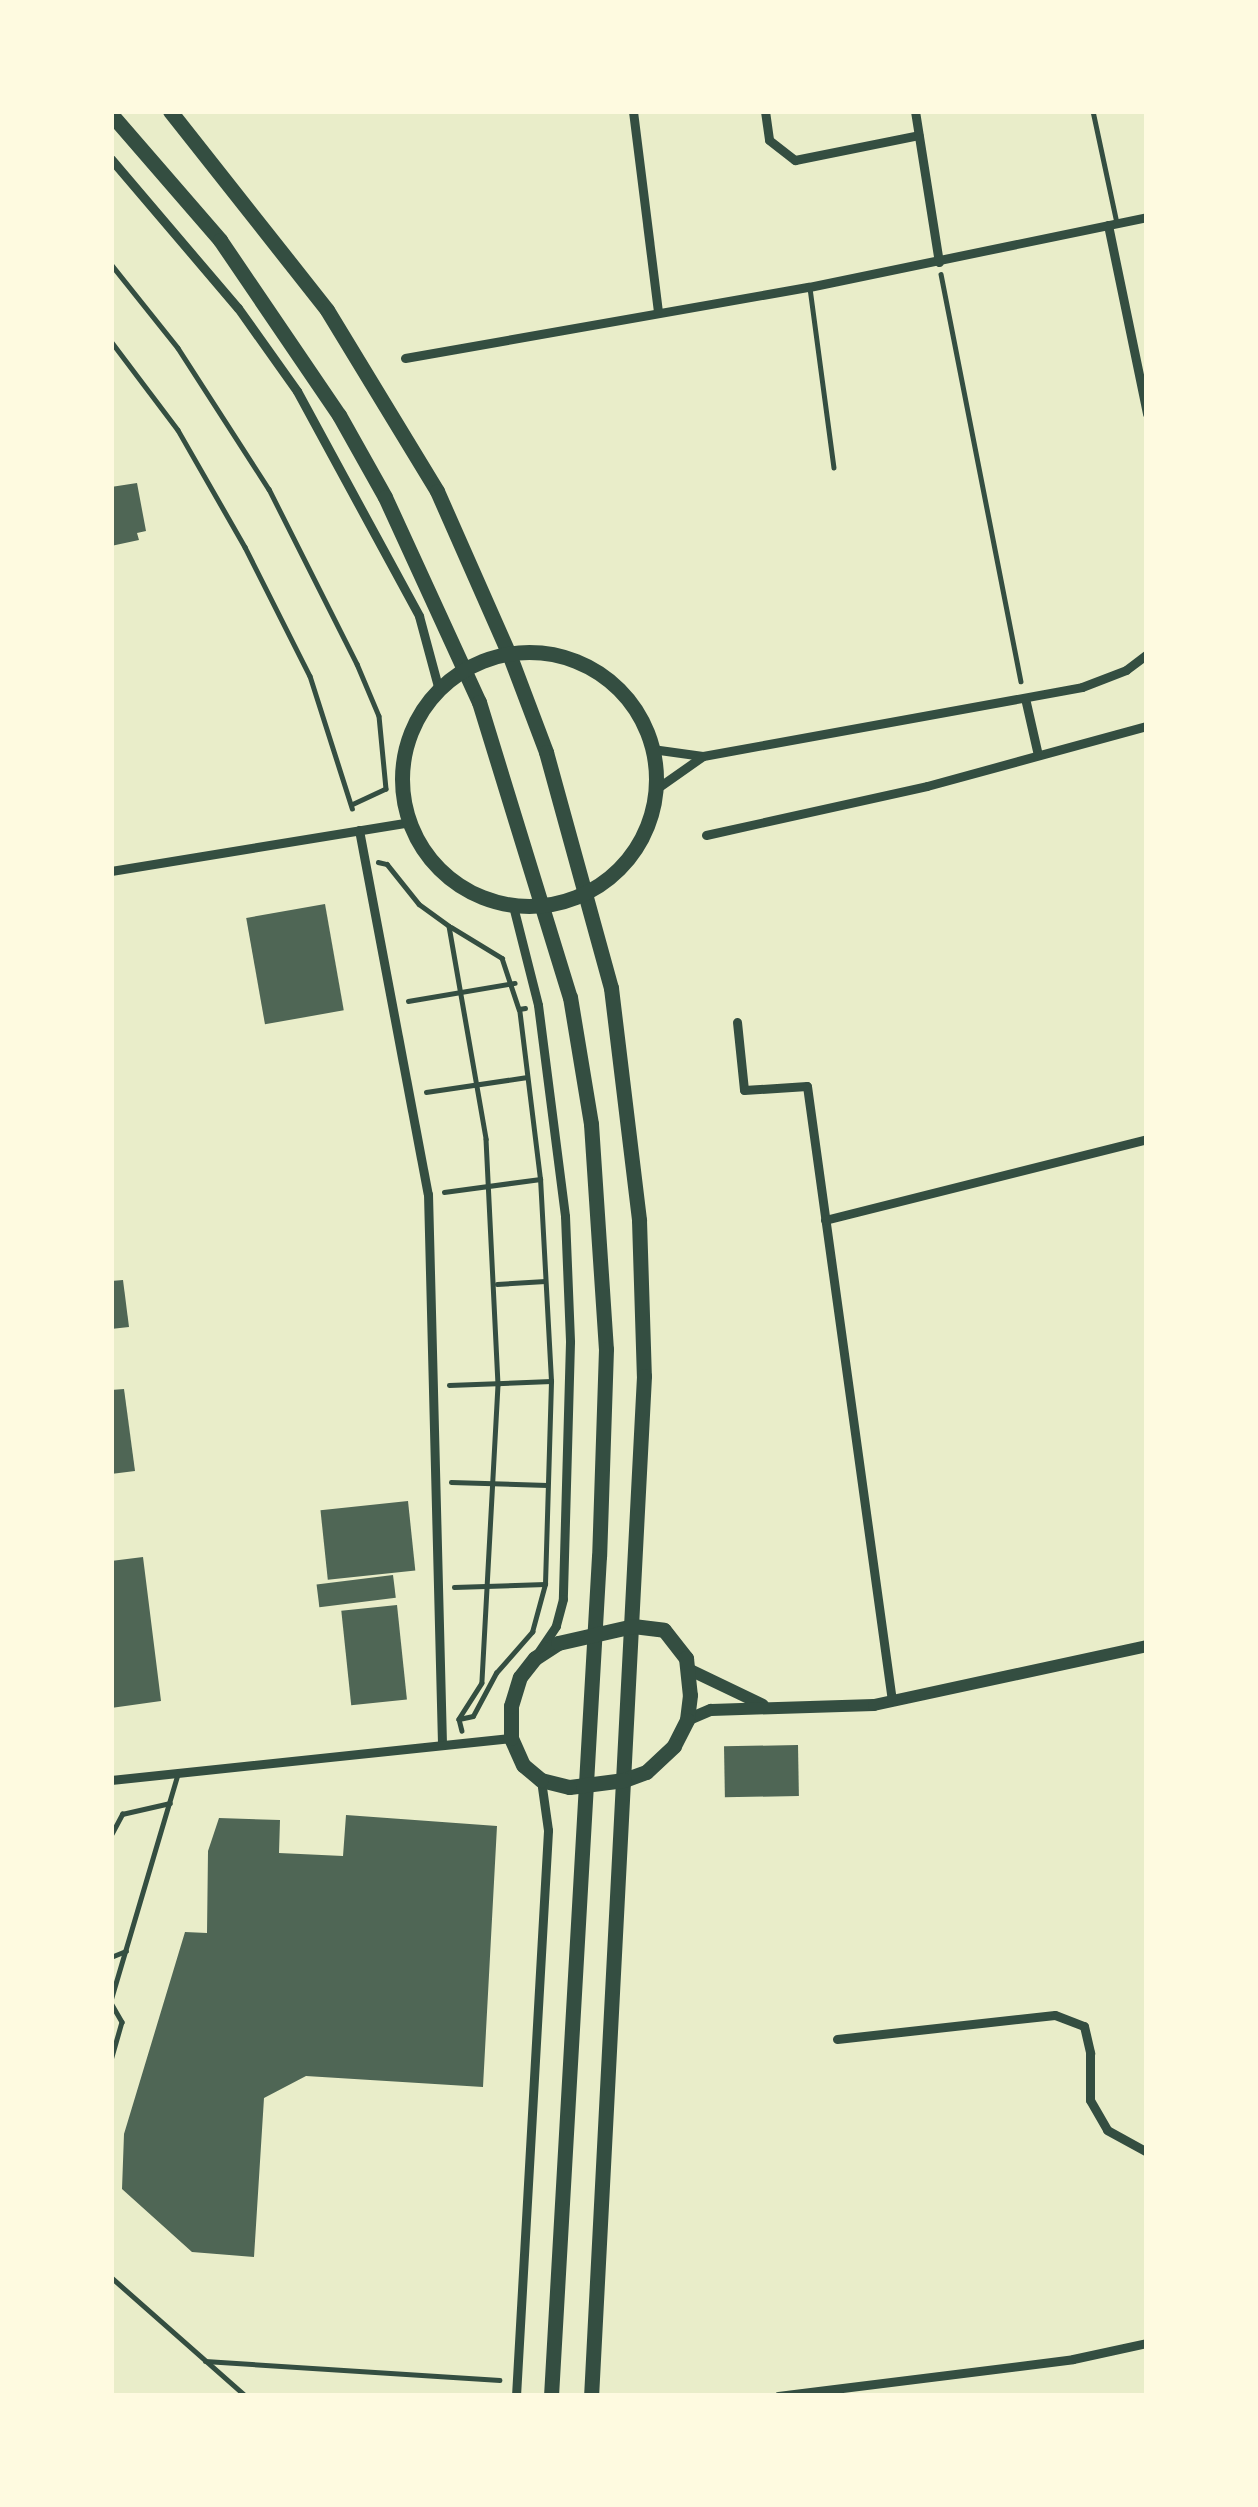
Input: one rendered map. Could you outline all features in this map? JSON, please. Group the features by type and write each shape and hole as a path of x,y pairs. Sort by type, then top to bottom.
{"main road":[{"path":"170,111 261,220 376,386 436,490 509,654 546,752 610,988 639,1220 644,1376 590,2396"},
{"path":"111,114 220,240 339,416 412,549 466,669 546,905 582,1058 604,1269 604,1421 550,2396"},
{"path":"509,654 557,655 590,667 619,689 640,716 652,749 656,789 647,826 628,859 587,892 546,905 513,906 461,887 430,858 409,822 402,787 405,752 418,718 439,690 466,669 509,654"},
{"path":"633,1626 664,1630 680,1647 688,1669 687,1720 660,1760 624,1780 586,1785 541,1780 523,1765 511,1738 514,1695 535,1658 559,1643 633,1626"}],"street":[{"path":"633,111 658,311"},
{"path":"765,111 770,140 795,160 919,135"},
{"path":"915,111 939,262"},
{"path":"111,159 238,308 297,391 419,616 439,690"},
{"path":"405,358 809,287 1147,217"},
{"path":"1113,224 1147,414"},
{"path":"652,749 703,756 1025,698 1082,687 1126,670 1147,654"},
{"path":"1025,698 1038,755"},
{"path":"706,835 1147,726"},
{"path":"656,789 703,756"},
{"path":"111,871 409,822"},
{"path":"359,830 428,1194 442,1745"},
{"path":"513,906 538,1005 565,1216 570,1472 562,1610 535,1658"},
{"path":"737,1022 744,1090 807,1086 892,1701"},
{"path":"825,1220 1147,1139"},
{"path":"687,1720 711,1710 764,1705 832,1708 892,1701 1147,1646"},
{"path":"688,1669 764,1705"},
{"path":"111,1780 511,1738"},
{"path":"516,2396 548,1829 541,1780"},
{"path":"837,2039 1055,2015 1084,2026 1090,2053 1090,2100 1107,2130 1147,2152"},
{"path":"778,2396 1072,2359 1147,2343"}],"lane":[{"path":"1093,111 1113,224"},
{"path":"809,287 834,467"},
{"path":"111,2060 122,2022 111,2001 179,1771"},
{"path":"111,1835 122,1814 170,1803"},
{"path":"111,1946 126,1951"},
{"path":"111,1957 126,1951"}],"path":[{"path":"939,262 1025,698"},
{"path":"111,264 178,348 260,474 357,664 380,716 386,789 351,805"},
{"path":"111,341 178,430 245,547 310,676 359,830"},
{"path":"367,860 387,864 419,904 502,958 514,982 519,1009 540,1179 551,1381 545,1585 532,1632 496,1673 473,1716 459,1719"},
{"path":"449,926 478,1084 490,1185 498,1384 482,1683 459,1719 465,1742"},
{"path":"394,1003 514,982"},
{"path":"519,1009 538,1005"},
{"path":"410,1094 527,1076"},
{"path":"428,1194 540,1179"},
{"path":"496,1284 545,1281"},
{"path":"436,1384 551,1381"},
{"path":"438,1481 547,1485"},
{"path":"440,1587 545,1585"},
{"path":"111,2278 245,2396"},
{"path":"205,2361 517,2381"}],"building":[{"path":"137,483 146,531 137,533 139,540 111,546 111,487"},
{"path":"325,904 344,1010 265,1024 246,918"},
{"path":"123,1280 129,1327 111,1329 111,1281"},
{"path":"124,1389 135,1471 111,1474 111,1390"},
{"path":"408,1501 415,1571 328,1580 320,1510"},
{"path":"143,1557 161,1701 111,1708 111,1561"},
{"path":"393,1575 396,1598 319,1607 317,1584"},
{"path":"397,1605 407,1699 351,1705 341,1611"},
{"path":"798,1745 799,1796 725,1797 724,1746"},
{"path":"346,1815 497,1826 483,2087 306,2076 264,2098 254,2257 192,2252 122,2189 124,2134 185,1932 207,1933 208,1851 219,1818 280,1820 279,1853 343,1856"}]}
